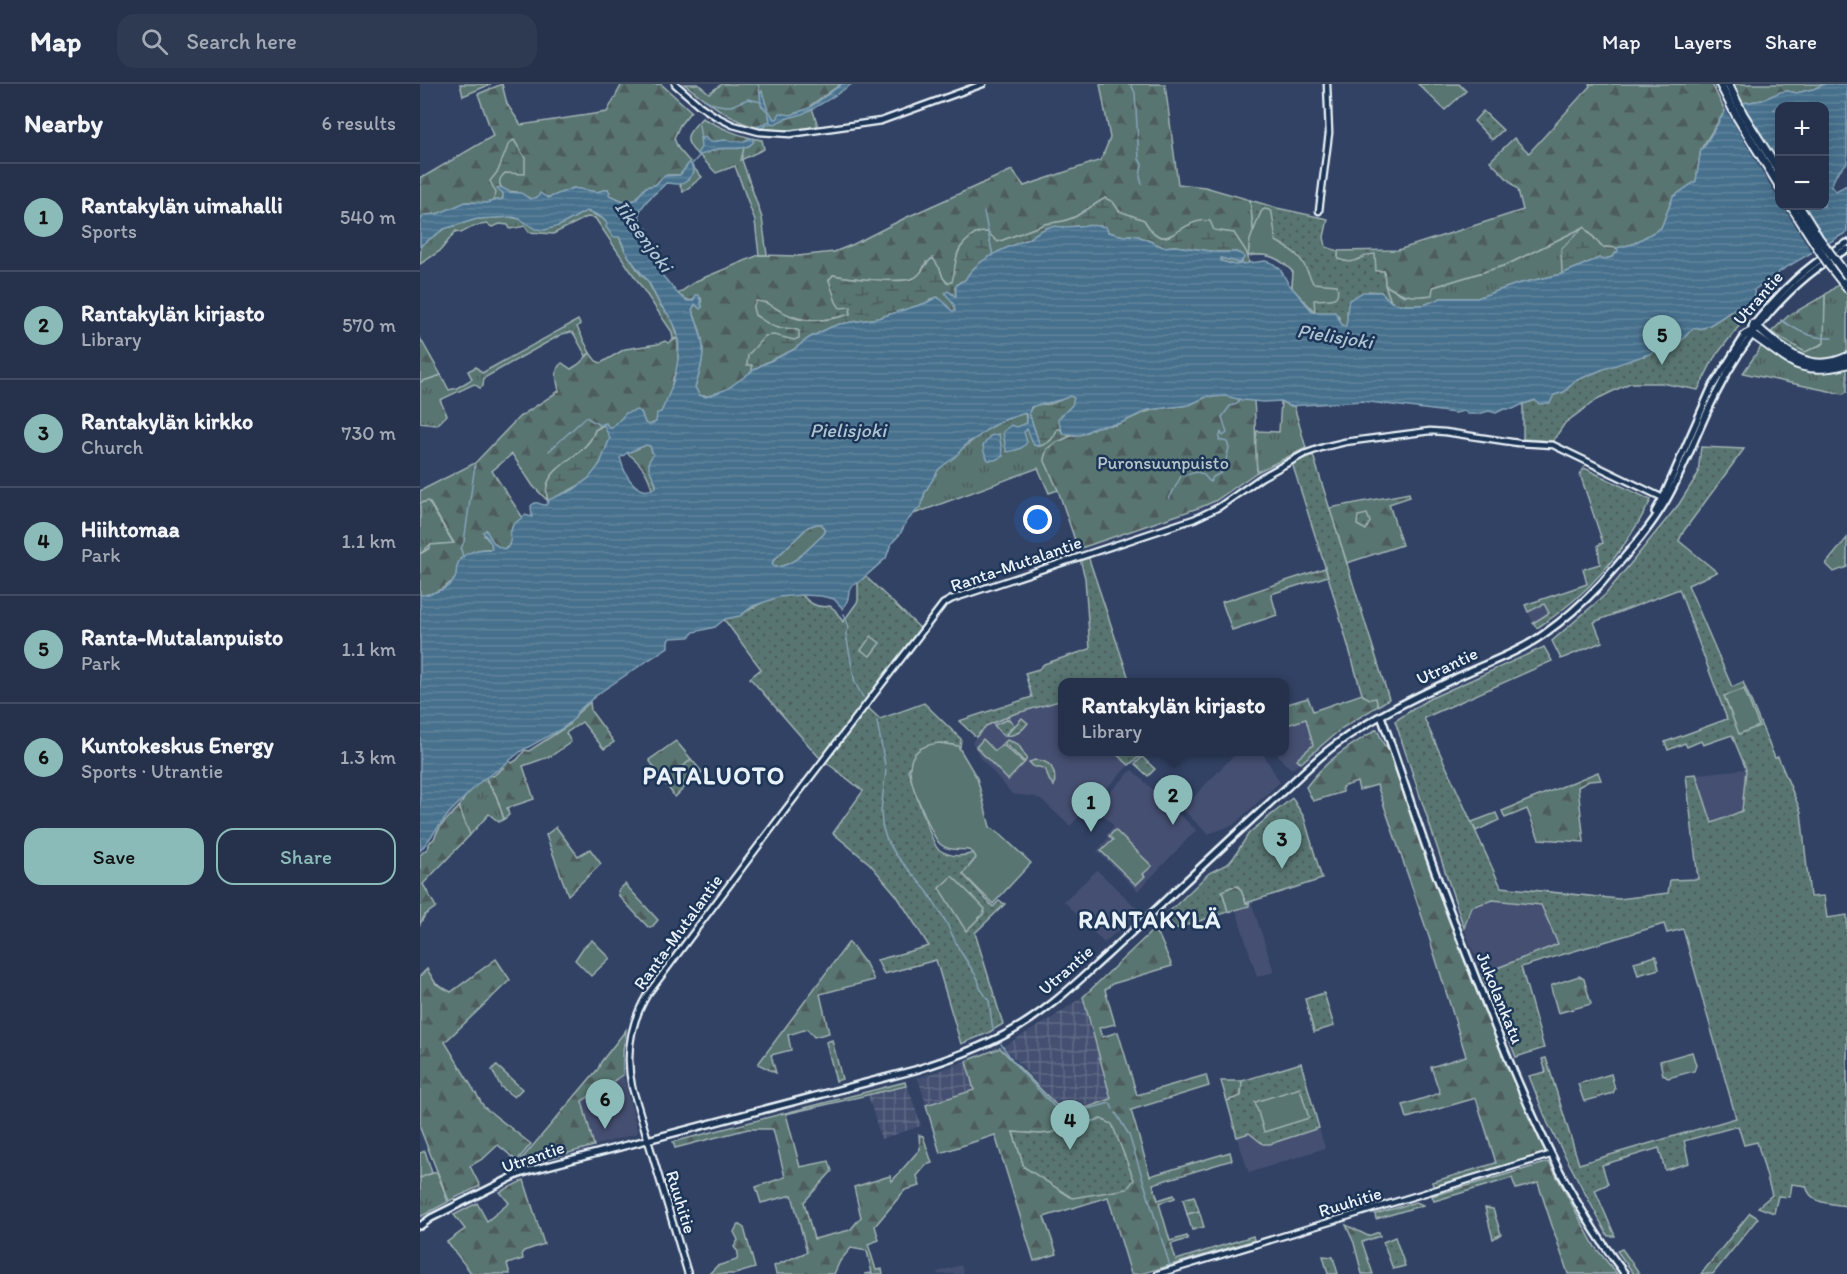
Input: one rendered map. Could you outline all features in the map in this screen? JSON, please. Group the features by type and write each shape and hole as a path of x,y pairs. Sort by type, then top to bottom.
{"highway":[{"path":"1720,84 1775,180"},
{"path":"1728,84 1743,114 1775,166"},
{"path":"1793,210 1813,242 1847,288"},
{"path":"1802,210 1847,276"},
{"path":"1753,330 1802,360 1823,363 1847,357"},
{"path":"1753,330 1785,359 1801,366 1820,369 1847,364"}],"main road":[{"name":"Utrantie","path":"1629,551 1663,498 1711,389 1778,296 1803,271 1827,253 1847,243"},
{"name":"Utrantie","path":"420,1226 517,1175 915,1070 975,1048 1011,1031 1043,1011 1334,746 1381,716 1542,636 1598,587 1656,518 1717,392 1753,330 1813,271 1847,249"},
{"name":"Jukolankatu","path":"1381,716 1456,928 1522,1093 1550,1155 1589,1224 1625,1274"}],"street":[{"path":"675,84 699,105 733,125 759,132 790,134 882,121 983,84"},
{"path":"1319,211 1329,133 1327,84"},
{"name":"Ranta-Mutalantie","path":"648,1139 632,1087 629,1065 631,1035 640,1008 783,813 943,604 952,598 1194,519 1220,507 1283,464 1324,447 1345,442 1430,431 1518,443 1545,443 1567,451 1663,498"},
{"name":"Ruuhitie","path":"648,1139 688,1274"},
{"name":"Ruuhitie","path":"1158,1274 1550,1155"}],"shaded area":[{"path":"1544,604 1550,613 1533,623 1528,612"},
{"path":"1058,701 1058,756 1119,756 1129,765 1070,826 1036,797 1012,794 980,757 972,742 986,726 1014,714"},
{"path":"1306,719 1313,746 1297,759 1301,763 1292,769 1279,756 1289,756 1289,724"},
{"path":"1233,756 1264,756 1280,782 1233,825 1208,834 1182,809"},
{"path":"1746,769 1742,811 1711,823 1696,774"},
{"path":"1132,770 1196,830 1138,891 1097,851 1114,826 1095,807"},
{"path":"1097,870 1140,911 1104,943 1064,901"},
{"path":"1493,900 1541,905 1558,945 1482,974 1464,928 1471,907"},
{"path":"1251,901 1274,972 1257,977 1236,910 1249,906 1246,903"},
{"path":"1082,997 1111,1099 1067,1116 1004,1046 1052,1018"},
{"path":"966,1061 974,1090 926,1105 918,1078"},
{"path":"623,1075 638,1133 594,1146 582,1101"},
{"path":"908,1086 921,1126 881,1139 868,1095"},
{"path":"1319,1128 1325,1148 1249,1173 1237,1137 1249,1133 1263,1144 1270,1144"},
{"path":"961,1265 964,1274 938,1274 937,1272"}],"green space":[{"path":"460,84 491,84 463,96"},
{"path":"502,84 507,104 521,125 607,112 622,84 661,84 691,111 680,125 674,138 678,148 690,162 680,175 667,175 655,185 646,187 635,200 626,202 609,195 608,189 597,192 573,188 551,197 539,197 533,200 501,187 503,193 493,201 466,202 428,216 420,222 420,177 493,136 478,94"},
{"path":"684,84 698,84 709,93 722,84 841,84 811,105 818,126 777,130 745,124 717,108"},
{"path":"1100,84 1165,84 1178,184 1205,187 1250,200 1254,237 1248,256 1234,233 1219,232 1192,224 1171,236 1160,237 1149,228 1144,220 1119,211 1113,202 1105,198 1075,217 1045,224 998,242 978,232 969,238 958,253 953,282 948,283 943,278 940,269 926,262 919,275 909,280 876,280 833,275 829,280 833,289 851,306 850,314 827,319 802,319 784,313 765,302 755,315 770,325 800,331 799,338 753,365 752,372 720,393 699,395 695,387 703,357 703,348 700,330 692,310 695,304 702,307 701,298 689,300 678,294 696,281 759,255 798,256 834,252 1012,170 1024,186 1101,160 1110,138"},
{"path":"1418,84 1459,84 1466,91 1445,110"},
{"path":"1589,84 1712,84 1725,111 1701,149 1696,181 1673,197 1661,228 1633,244 1617,248 1603,247 1584,227 1506,265 1433,287 1432,295 1425,296 1397,292 1385,285 1384,271 1376,272 1359,261 1346,262 1338,259 1338,251 1398,250 1523,210 1518,190 1490,161 1514,138 1529,153 1590,86"},
{"path":"1734,84 1825,84 1797,93 1787,91 1763,100 1742,103"},
{"path":"1483,111 1503,130 1492,140 1474,121"},
{"path":"702,118 724,129 762,140 764,149 741,160 745,144 719,141 697,154 689,144 688,135"},
{"path":"514,140 525,158 525,174 505,173 500,180 501,187 498,188 503,193 503,199 493,201 496,193 490,181 498,171 509,143"},
{"path":"745,144 742,160 762,218 767,255 759,255 755,221 735,166 716,173 699,155 707,150"},
{"path":"692,166 702,177 683,192 680,186"},
{"path":"1105,198 1113,202 1119,211 1144,220 1151,231 1158,236 1170,236 1191,224 1210,221 1214,230 1234,233 1246,251 1249,264 1235,265 1221,261 1221,258 1237,263 1242,262 1243,255 1236,252 1217,252 1175,246 1163,247 1138,236 1124,236 1108,232 1106,227 1090,225 1047,228 976,266 955,288 956,297 951,293 955,311 952,312 938,297 878,318 831,327 752,372 752,365 747,365 748,355 765,336 774,335 794,340 799,338 799,331 770,325 755,315 753,308 756,301 769,304 794,318 827,319 850,314 851,307 840,308 836,302 829,280 833,275 875,280 908,280 917,276 933,258 943,278 947,283 952,282 958,253 972,236 987,232 998,242 1045,224 1075,217"},
{"path":"1250,200 1328,219 1324,237 1326,247 1338,251 1338,259 1350,262 1375,254 1376,271 1384,271 1385,285 1391,302 1381,292 1369,291 1347,311 1346,327 1342,326 1338,315 1313,312 1292,288 1293,272 1288,267 1267,256 1248,256 1254,236"},
{"path":"1264,209 1272,213 1276,241 1299,258 1313,283 1337,285 1338,291 1335,298 1314,300 1315,312 1292,288 1293,272 1288,267 1267,256 1248,256 1250,240"},
{"path":"586,211 604,219 619,237 625,251 647,280 660,305 673,320 678,338 673,339 672,332 595,218 587,217 553,234 529,232 525,226 510,229 508,225 500,224 492,227 487,224 474,226 461,233 456,231 440,251 420,264 421,245 444,229 477,219 509,217 520,219 525,223 559,226"},
{"path":"1584,227 1562,274 1517,284 1477,298 1441,298 1424,305 1391,302 1385,285 1404,296 1506,265"},
{"path":"1584,227 1602,247 1617,248 1618,251 1612,257 1601,260 1599,258 1562,274 1561,249"},
{"path":"1847,278 1847,392 1843,394 1743,373 1771,332 1805,352 1823,344 1825,295"},
{"path":"1754,295 1762,297 1714,358 1698,390 1661,383 1630,383 1599,398 1565,423 1553,441 1523,439 1523,404 1564,392 1575,381 1639,356 1645,356 1656,348 1655,343 1661,339 1666,339 1670,344 1680,342 1694,328 1706,327 1737,307 1741,305 1744,307"},
{"path":"1825,295 1824,343 1805,352 1771,332 1788,316"},
{"path":"578,320 580,324 577,327 590,353 586,356 574,334 571,332 562,334 484,378 483,386 480,388 474,384 440,400 447,415 437,425 420,423 420,382 441,375 449,390 457,388 472,379 468,371 476,367 482,373"},
{"path":"420,338 441,375 420,382"},
{"path":"678,338 678,368 673,378 671,392 656,422 649,425 645,423 641,412 619,421 612,428 604,424 595,430 583,448 556,470 550,479 547,489 548,501 533,486 512,454 492,471 523,518 513,525 508,547 503,549 497,546 486,530 484,535 491,543 492,549 475,551 460,559 455,579 439,590 420,595 420,554 430,548 430,545 454,543 430,503 428,501 420,503 420,491 475,463 519,417 559,391 557,368 562,363 571,369 590,353 596,361 601,363 625,349 665,341 668,343"},
{"path":"1073,394 1161,408 1144,412 1118,424 1096,427 1076,435 1067,435 1057,429 1051,440 1040,446 1029,413 1030,409"},
{"name":"Puronsuunpuisto","path":"1208,396 1228,396 1254,401 1257,472 1215,501 1078,549 1058,490 1044,459 1047,449 1055,443 1096,427 1115,425 1148,410 1189,405"},
{"path":"1281,401 1294,406 1306,448 1257,472 1255,446 1257,431 1279,432"},
{"path":"1025,413 1034,445 1038,446 1029,413 1076,434 1048,449 1046,454 1048,468 1058,490 1049,493 1038,468 911,515 921,506 925,492 936,472 948,460 986,430 1004,420"},
{"path":"604,425 610,438 595,472 576,487 548,501 547,489 550,479 556,471 583,449 595,430"},
{"path":"646,445 650,446 653,455 650,468 656,487 652,490 643,469 627,453"},
{"path":"1701,447 1744,449 1683,532 1679,541 1717,572 1688,585 1732,687 1743,682 1801,812 1810,897 1824,896 1827,918 1847,915 1847,1206 1817,1200 1808,1192 1806,1186 1792,1184 1790,1197 1778,1196 1774,1213 1758,1207 1772,1195 1757,1142 1744,1145 1738,1126 1684,1141 1689,1163 1665,1170 1659,1148 1602,1165 1608,1184 1595,1190 1615,1236 1608,1236 1548,1124 1529,1076 1546,1072 1542,1059 1546,1058 1579,1164 1736,1118 1683,929 1667,933 1664,924 1521,967 1544,1048 1516,1057 1482,974 1558,944 1541,905 1493,900 1471,907 1464,928 1395,721 1427,700 1544,647 1552,661 1424,718 1501,887 1619,899 1668,893 1670,880 1698,879 1686,775 1696,774 1712,823 1742,811 1746,769 1732,735 1703,745 1701,741 1687,747 1685,743 1668,750 1665,742 1727,719 1679,589 1594,622 1602,642 1561,659 1552,641 1605,595 1679,504 1698,474"},
{"path":"1313,455 1389,699 1378,706 1376,698 1370,699 1362,694 1292,463"},
{"path":"1584,468 1651,500 1629,538 1603,572 1572,602 1537,628 1533,623 1549,613 1544,604 1528,612 1525,605 1587,584 1583,569 1600,564 1598,545 1603,543 1580,474"},
{"path":"1409,493 1410,497 1389,504 1402,545 1347,563 1329,508"},
{"path":"428,501 454,544 430,545 420,554 420,503"},
{"path":"1367,514 1370,522 1366,530 1357,525 1358,516"},
{"path":"822,524 825,532 823,535 788,564 774,567 773,561 808,527"},
{"path":"1847,538 1847,567 1834,572 1826,564"},
{"path":"1088,556 1129,678 1058,678 1058,701 1014,714 986,726 976,737 959,721 1032,697 1025,673 1039,669 1044,664 1090,649 1085,578 1080,559"},
{"path":"1325,568 1328,576 1271,594 1277,615 1232,630 1222,602"},
{"path":"865,576 921,629 864,704 880,719 924,703 961,739 960,747 943,744 929,747 918,756 908,770 938,849 956,856 974,853 976,858 963,874 993,907 999,901 1005,904 975,933 1003,1024 961,1044 936,960 884,974 877,960 929,946 897,896 870,864 833,833 863,791 818,756 750,678 761,669 723,618 741,614 776,597 802,595 814,605 830,606 843,622 858,601 858,583"},
{"path":"871,636 880,643 870,656 861,650"},
{"path":"1744,689 1759,726 1739,734 1724,696"},
{"path":"1362,694 1376,698 1378,706 1342,728 1301,763 1297,759 1313,745 1306,719 1289,724 1289,704 1308,698 1313,711"},
{"path":"590,702 591,711 614,742 604,749 582,722 566,733 571,742 551,756 523,766 534,799 507,808 509,815 504,819 496,795 485,777 490,774 493,776 503,768 501,766 507,760 512,763 525,750 529,751 569,725 571,719"},
{"path":"1022,718 1028,723 1023,729 1016,734 1005,736"},
{"path":"1009,719 1014,725 1002,735 994,725"},
{"path":"1377,729 1384,745 1390,748 1510,1070 1547,1155 1434,1189 1432,1182 1496,1163 1476,1098 1407,1118 1403,1105 1440,1093 1431,1067 1466,1056 1429,937 1377,785 1359,790 1357,782 1342,787 1343,792 1313,801 1306,787 1330,761"},
{"path":"983,739 995,751 1002,744 1024,763 1008,780 976,747"},
{"path":"1007,740 1018,744 1027,758 1025,762 1004,743"},
{"path":"676,741 691,759 676,774 686,786 675,797 649,760"},
{"path":"939,743 958,746 977,778 990,827 1031,863 993,904 963,874 976,858 974,853 950,849 940,844 930,829 914,790 910,769 911,760 916,752 925,746"},
{"path":"1119,756 1140,756 1129,765"},
{"path":"1142,757 1155,769 1148,776 1135,764"},
{"path":"691,759 702,772 686,786 676,774"},
{"path":"1035,760 1045,762 1052,767 1055,776 1054,786 1046,770 1034,767 1029,762"},
{"path":"1598,772 1601,780 1589,781 1578,787 1584,842 1539,839 1527,809 1505,818 1502,811"},
{"path":"480,780 486,781 496,795 504,819 499,822 489,814 469,836 459,807 468,792"},
{"path":"1292,798 1304,817 1322,879 1246,903 1238,886 1231,887 1222,891 1228,912 1174,929 1167,914 1209,873 1229,863 1249,833"},
{"path":"459,807 470,835 423,884 436,907 425,915 420,924 420,855 428,848 441,826"},
{"path":"1496,813 1499,820 1476,831 1472,822"},
{"path":"556,827 578,856 590,849 601,864 568,895 546,835"},
{"path":"1115,830 1152,866 1136,885 1101,851 1113,840 1109,836"},
{"path":"952,876 985,909 966,931 939,888"},
{"path":"625,884 658,920 652,927 648,927 619,896 618,891"},
{"path":"1237,886 1249,906 1228,912 1222,891"},
{"path":"1153,930 1160,938 1172,966 1112,984 1105,990 1115,1024 1099,1028 1102,1037 1118,1032 1137,1095 1206,1075 1209,1086 1131,1110 1150,1176 1230,1152 1232,1160 1153,1184 1158,1200 1174,1195 1175,1198 1159,1203 1170,1241 1187,1236 1188,1239 1171,1244 1176,1260 1253,1236 1254,1240 1141,1274 1131,1274 1108,1197 1044,1217 1057,1254 1034,1261 995,1135 940,1153 926,1105 974,1090 966,1061 1000,1048 1066,1115 1111,1099 1083,997","holes":["1101,1119 1024,1167 1013,1132 1050,1133"]},
{"path":"592,940 610,958 591,976 575,960"},
{"path":"849,942 865,962 874,980 820,994 829,1033 814,1037 807,1029 788,1035 791,1050 771,1055 776,1073 758,1064"},
{"path":"1656,956 1659,969 1638,975 1634,962"},
{"path":"496,959 510,980 445,1042 484,1107 531,1144 517,1161 498,1145 484,1158 470,1166 480,1186 449,1201 420,1128 420,976 427,969 436,984 451,992"},
{"path":"1579,976 1584,979 1591,1004 1558,1013 1552,985"},
{"path":"1324,993 1334,1026 1314,1032 1305,999"},
{"path":"626,1030 623,1075 582,1101 594,1146 521,1166 519,1162 598,1069"},
{"path":"832,1040 842,1079 836,1081 826,1042"},
{"path":"1692,1052 1696,1065 1694,1071 1668,1078 1663,1075 1660,1061"},
{"path":"1301,1063 1319,1128 1270,1144 1263,1144 1249,1133 1237,1137 1227,1101 1241,1096 1242,1081"},
{"path":"496,1065 522,1089 514,1097 501,1087 492,1070"},
{"path":"1611,1074 1615,1089 1613,1093 1586,1101 1583,1099 1578,1084"},
{"path":"1221,1081 1242,1081 1241,1096 1227,1101"},
{"path":"905,1082 906,1086 786,1114 800,1167 829,1161 832,1171 804,1202 814,1239 850,1230 861,1217 854,1187 890,1176 892,1181 920,1149 919,1135 923,1136 932,1163 926,1165 917,1176 920,1186 905,1190 875,1226 879,1240 868,1244 876,1270 882,1269 883,1274 864,1274 872,1273 867,1251 851,1248 840,1261 834,1274 776,1274 774,1266 807,1252 792,1195 761,1203 756,1187 785,1177 773,1129 748,1129 675,1148 673,1142"},
{"path":"1300,1088 1309,1118 1264,1132 1255,1102"},
{"path":"1101,1119 1112,1124 1134,1180 1127,1189 1072,1198 1024,1167 1013,1132 1050,1133"},
{"path":"425,1151 432,1173 420,1178 420,1153"},
{"path":"1549,1162 1595,1247 1617,1274 1568,1274 1538,1183 1516,1189 1512,1178 1434,1201 1432,1196"},
{"path":"437,1172 448,1202 420,1217 420,1177"},
{"path":"524,1180 544,1244 524,1251 523,1259 507,1264 510,1274 472,1274 447,1242 465,1229 454,1215 477,1203 487,1221 509,1203 500,1192"},
{"path":"1194,1196 1199,1211 1187,1214 1183,1199"},
{"path":"1416,1202 1423,1205 1376,1219 1375,1214"},
{"path":"1485,1208 1493,1209 1501,1234 1493,1239"},
{"path":"1199,1211 1204,1227 1192,1230 1187,1214"},
{"path":"1750,1213 1758,1218 1713,1274 1701,1274"},
{"path":"738,1224 744,1228 755,1268 735,1274 709,1274 717,1266 737,1260 738,1252 734,1247 738,1240 734,1232"},
{"path":"1346,1225 1368,1236 1379,1232 1380,1236 1362,1242 1373,1274 1362,1274 1354,1243"},
{"path":"1395,1237 1405,1266 1393,1269 1383,1242"},
{"path":"1622,1249 1640,1274 1634,1274 1617,1251"},
{"path":"1323,1256 1333,1257 1338,1274 1328,1274"}],"water":[{"path":"842,84 852,84 802,114 775,124 771,123 760,129 757,127 770,121 768,112 761,105 760,93 762,91 767,108 774,119 777,119 780,113 791,115 809,108"},
{"name":"Pielisjoki","path":"1825,84 1847,84 1847,163 1837,173 1831,186 1836,191 1847,185 1847,232 1780,271 1773,280 1765,282 1754,290 1755,301 1744,307 1741,305 1737,307 1706,327 1694,328 1680,342 1670,344 1666,339 1661,339 1655,343 1655,352 1575,381 1564,392 1554,395 1550,403 1539,404 1535,400 1496,413 1489,411 1468,414 1464,411 1455,413 1362,401 1289,406 1281,401 1263,402 1225,396 1208,396 1189,405 1148,410 1121,423 1096,427 1080,435 1063,434 1058,419 1072,405 1074,398 1070,396 1031,407 1029,413 1040,446 1034,445 1027,429 1024,432 1027,442 1023,447 1007,452 1006,450 1003,432 1011,425 1017,427 1027,423 1025,413 1004,420 967,443 956,456 939,469 925,492 921,506 891,544 886,558 851,587 843,609 834,599 821,596 779,597 753,606 740,616 725,619 715,627 694,632 689,637 670,638 668,647 602,691 577,712 575,718 563,728 521,751 482,780 450,812 420,851 420,595 439,591 448,586 456,577 459,561 466,554 476,550 492,549 491,543 483,532 486,530 496,545 506,549 510,544 513,525 525,515 532,517 531,506 533,504 546,505 550,499 573,490 589,478 600,464 610,438 603,424 606,423 609,428 612,428 626,413 637,410 641,412 645,423 649,425 656,422 657,413 661,412 669,394 679,352 677,332 649,282 629,258 619,237 613,237 605,221 598,215 586,211 559,226 545,230 535,229 513,217 477,219 444,229 420,246 420,222 424,215 437,214 466,202 486,203 503,199 503,193 497,188 500,187 510,192 521,193 530,199 538,197 540,193 548,198 573,188 597,192 608,189 609,195 626,202 635,200 646,187 655,185 664,176 680,175 690,162 694,172 685,183 666,183 648,200 639,213 641,225 647,229 654,259 662,275 687,301 693,301 696,295 699,295 702,307 700,309 695,304 692,310 702,339 703,356 695,387 699,395 706,397 727,389 758,367 793,350 809,338 831,327 878,318 926,303 937,297 952,311 955,311 954,305 945,293 948,291 956,297 957,285 965,280 976,266 1000,251 1044,229 1053,227 1090,225 1106,227 1108,232 1124,236 1138,236 1163,247 1175,246 1217,252 1236,252 1243,255 1244,258 1240,263 1221,258 1221,261 1235,265 1265,261 1272,263 1280,269 1288,283 1313,312 1335,312 1345,327 1349,300 1363,292 1381,292 1391,302 1404,305 1424,305 1441,298 1477,298 1517,284 1562,274 1599,258 1602,260 1612,257 1618,251 1617,248 1633,244 1661,228 1673,197 1696,181 1701,149 1725,111 1742,103 1763,100 1780,92 1797,93","holes":["646,445 650,446 653,455 649,461 649,468 656,484 656,487 650,490 639,488 629,479 620,458","822,524 825,532 823,535 788,564 774,567 773,561 808,527"]},
{"path":"705,137 710,142 724,140 742,142 751,138 754,141 747,147 718,149 699,155 697,154 701,147 700,138"},
{"path":"999,434 1003,456 995,460 988,460 983,446 990,436"}],"pier":[{"path":"1730,105 1775,176 1775,193 1724,107"},
{"path":"1786,210 1796,210 1821,249 1813,254"}],"waterway":[{"path":"758,84 760,93"},
{"path":"1131,84 1135,93 1142,184"},
{"path":"704,99 725,106 748,99 761,102"},
{"path":"699,125 701,139"},
{"path":"692,164 700,155"},
{"path":"984,212 993,256"},
{"path":"1781,320 1805,334 1832,338"},
{"path":"1169,499 1181,476 1197,472 1203,474 1210,482 1213,477 1223,472 1222,463 1226,460 1229,448 1227,442 1219,440 1221,432 1223,436 1227,433 1222,417 1230,406 1237,404 1239,399"},
{"path":"549,451 586,417 599,425 604,425"},
{"path":"463,557 461,549 464,542 475,465"},
{"path":"844,614 849,627 846,634 855,683 863,697"},
{"path":"877,721 885,765"},
{"path":"886,770 881,810 886,838 896,855 927,891 978,979 980,988 989,1001 993,1030"},
{"path":"1001,1044 1018,1068 1063,1116 1110,1103 1113,1109"},
{"path":"1116,1113 1129,1135 1170,1266"}],"place":[{"name":"Ranta-Mutalanpuisto","path":"1662,365"},
{"name":"Rantakylän kirjasto","path":"1173,825"},
{"name":"Rantakylän uimahalli","path":"1091,832"},
{"name":"Rantakylän kirkko","path":"1282,869"},
{"name":"Kuntokeskus Energy","path":"605,1129"},
{"name":"Hiihtomaa","path":"1070,1150"}],"district":[{"name":"PATALUOTO","path":"714,775"},
{"name":"RANTAKYLÄ","path":"1150,919"}],"water label":[{"name":"Iiksenjoki","path":"644,236"}]}
